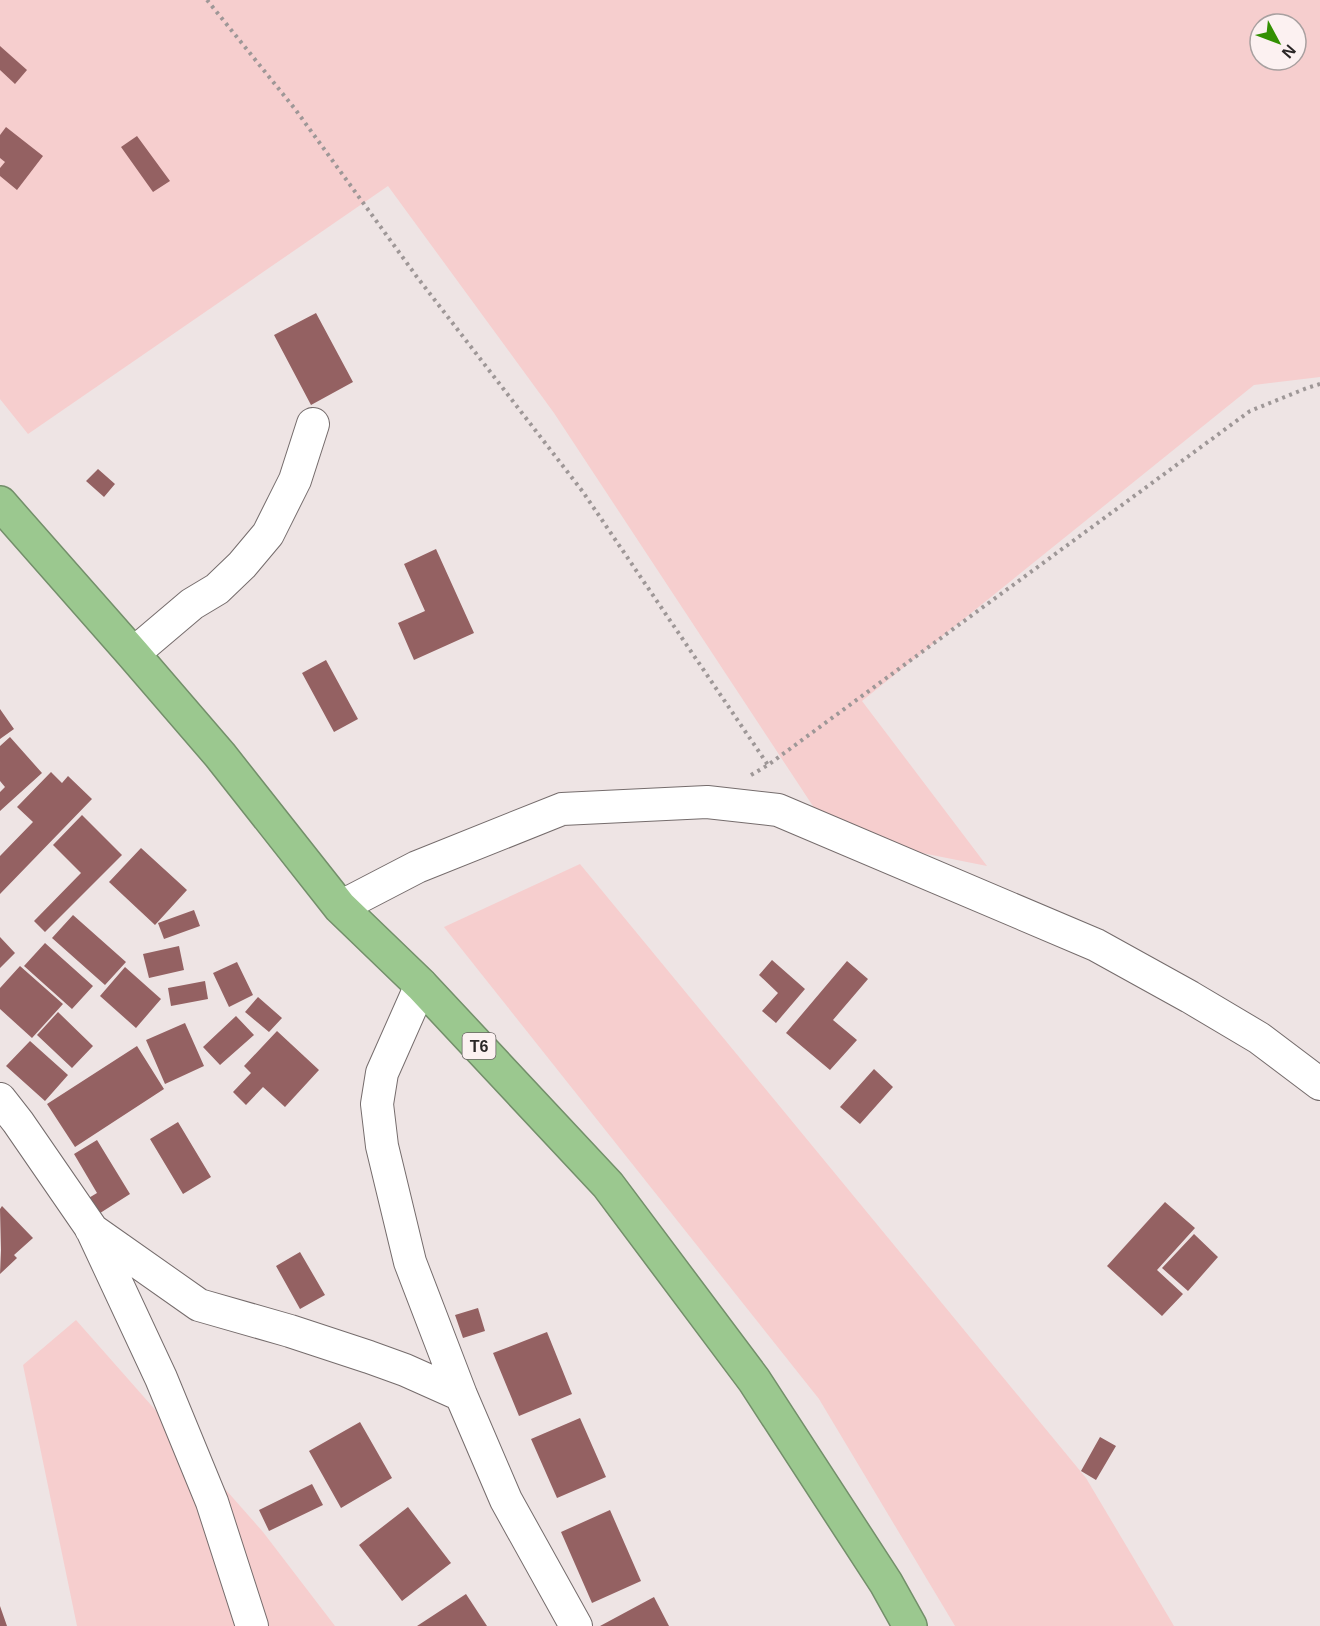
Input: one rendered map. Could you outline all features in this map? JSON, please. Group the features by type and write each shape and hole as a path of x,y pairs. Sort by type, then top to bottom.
{"highway":[{"name":"T6","path":"0,503 220,755 340,907 421,985 608,1185 754,1380 886,1582 910,1626"}],"street":[{"path":"133,654 192,604 217,589 242,565 268,534 296,480 313,424"},
{"path":"340,907 417,867 562,809 707,802 778,810 1096,945 1259,1038 1320,1084"},
{"path":"421,985 382,1073 377,1104 382,1146 410,1262 461,1395 506,1500 576,1626"},
{"path":"0,1099 91,1228 161,1378 208,1491 252,1626"},
{"path":"91,1228 199,1305 369,1357 461,1395"}],"path":[{"path":"207,0 295,109 417,277 583,492 768,765"},
{"path":"748,777 768,765 1250,411 1320,384"}],"shaded area":[{"path":"0,0 1320,0 1320,377 1254,385 862,701 987,866 832,835 554,413 388,186 28,434 0,399"},
{"path":"580,864 1086,1478 1174,1626 955,1626 819,1399 444,927"},
{"path":"76,1320 263,1532 335,1626 77,1626 23,1365"}],"building":[{"path":"0,46 27,70 15,84 0,70"},
{"path":"6,127 43,156 17,190 0,176 0,168 5,162 0,158 0,135"},
{"path":"137,136 170,181 153,192 121,147"},
{"path":"316,313 353,382 311,405 274,335"},
{"path":"98,469 115,484 104,497 86,481"},
{"path":"436,549 474,633 414,660 398,623 425,611 404,564"},
{"path":"326,660 358,719 334,732 302,673"},
{"path":"0,709 14,729 0,739"},
{"path":"10,737 42,773 0,811 0,792 5,787 0,781 0,746"},
{"path":"51,772 62,783 68,776 92,799 0,894 0,856 33,822 17,807"},
{"path":"82,815 122,855 45,932 34,921 81,873 53,845"},
{"path":"141,848 187,890 155,925 109,882"},
{"path":"194,910 200,926 164,939 158,923"},
{"path":"73,915 126,962 105,985 52,938"},
{"path":"0,937 15,953 0,968"},
{"path":"45,943 93,986 72,1009 24,966"},
{"path":"179,946 184,970 149,978 143,954"},
{"path":"772,960 805,989 776,1023 762,1011 778,993 759,975"},
{"path":"847,961 868,979 833,1020 857,1040 830,1070 786,1033"},
{"path":"237,962 253,995 229,1007 213,973"},
{"path":"20,966 63,1004 32,1038 0,1009 0,988"},
{"path":"125,967 161,999 136,1028 100,996"},
{"path":"205,981 208,999 171,1006 168,988"},
{"path":"258,997 282,1018 269,1032 245,1012"},
{"path":"58,1012 93,1046 72,1068 37,1035"},
{"path":"236,1016 254,1035 220,1065 203,1047"},
{"path":"185,1023 204,1066 165,1084 146,1040"},
{"path":"277,1031 319,1070 285,1107 263,1087 246,1105 233,1092 251,1073 244,1066"},
{"path":"30,1041 68,1075 45,1101 6,1066"},
{"path":"137,1046 164,1089 75,1147 47,1104"},
{"path":"874,1069 893,1087 860,1124 840,1107"},
{"path":"178,1122 211,1177 183,1194 150,1139"},
{"path":"97,1140 130,1194 97,1215 87,1199 97,1193 74,1154"},
{"path":"1165,1202 1195,1228 1157,1270 1183,1294 1162,1316 1107,1266"},
{"path":"2,1206 33,1238 14,1255 17,1258 0,1274 0,1209"},
{"path":"1194,1234 1218,1257 1188,1291 1162,1268"},
{"path":"300,1252 325,1295 300,1309 276,1266"},
{"path":"478,1308 485,1331 463,1338 455,1315"},
{"path":"547,1332 572,1394 519,1416 493,1353"},
{"path":"580,1418 606,1477 557,1498 531,1439"},
{"path":"360,1422 392,1478 341,1508 309,1451"},
{"path":"1100,1437 1116,1446 1096,1480 1081,1471"},
{"path":"312,1484 323,1505 269,1531 259,1510"},
{"path":"408,1507 451,1563 402,1601 359,1545"},
{"path":"610,1510 641,1581 592,1603 561,1532"},
{"path":"466,1594 487,1626 417,1626"},
{"path":"654,1597 669,1626 600,1626"},
{"path":"0,1606 7,1626 0,1626"}]}
